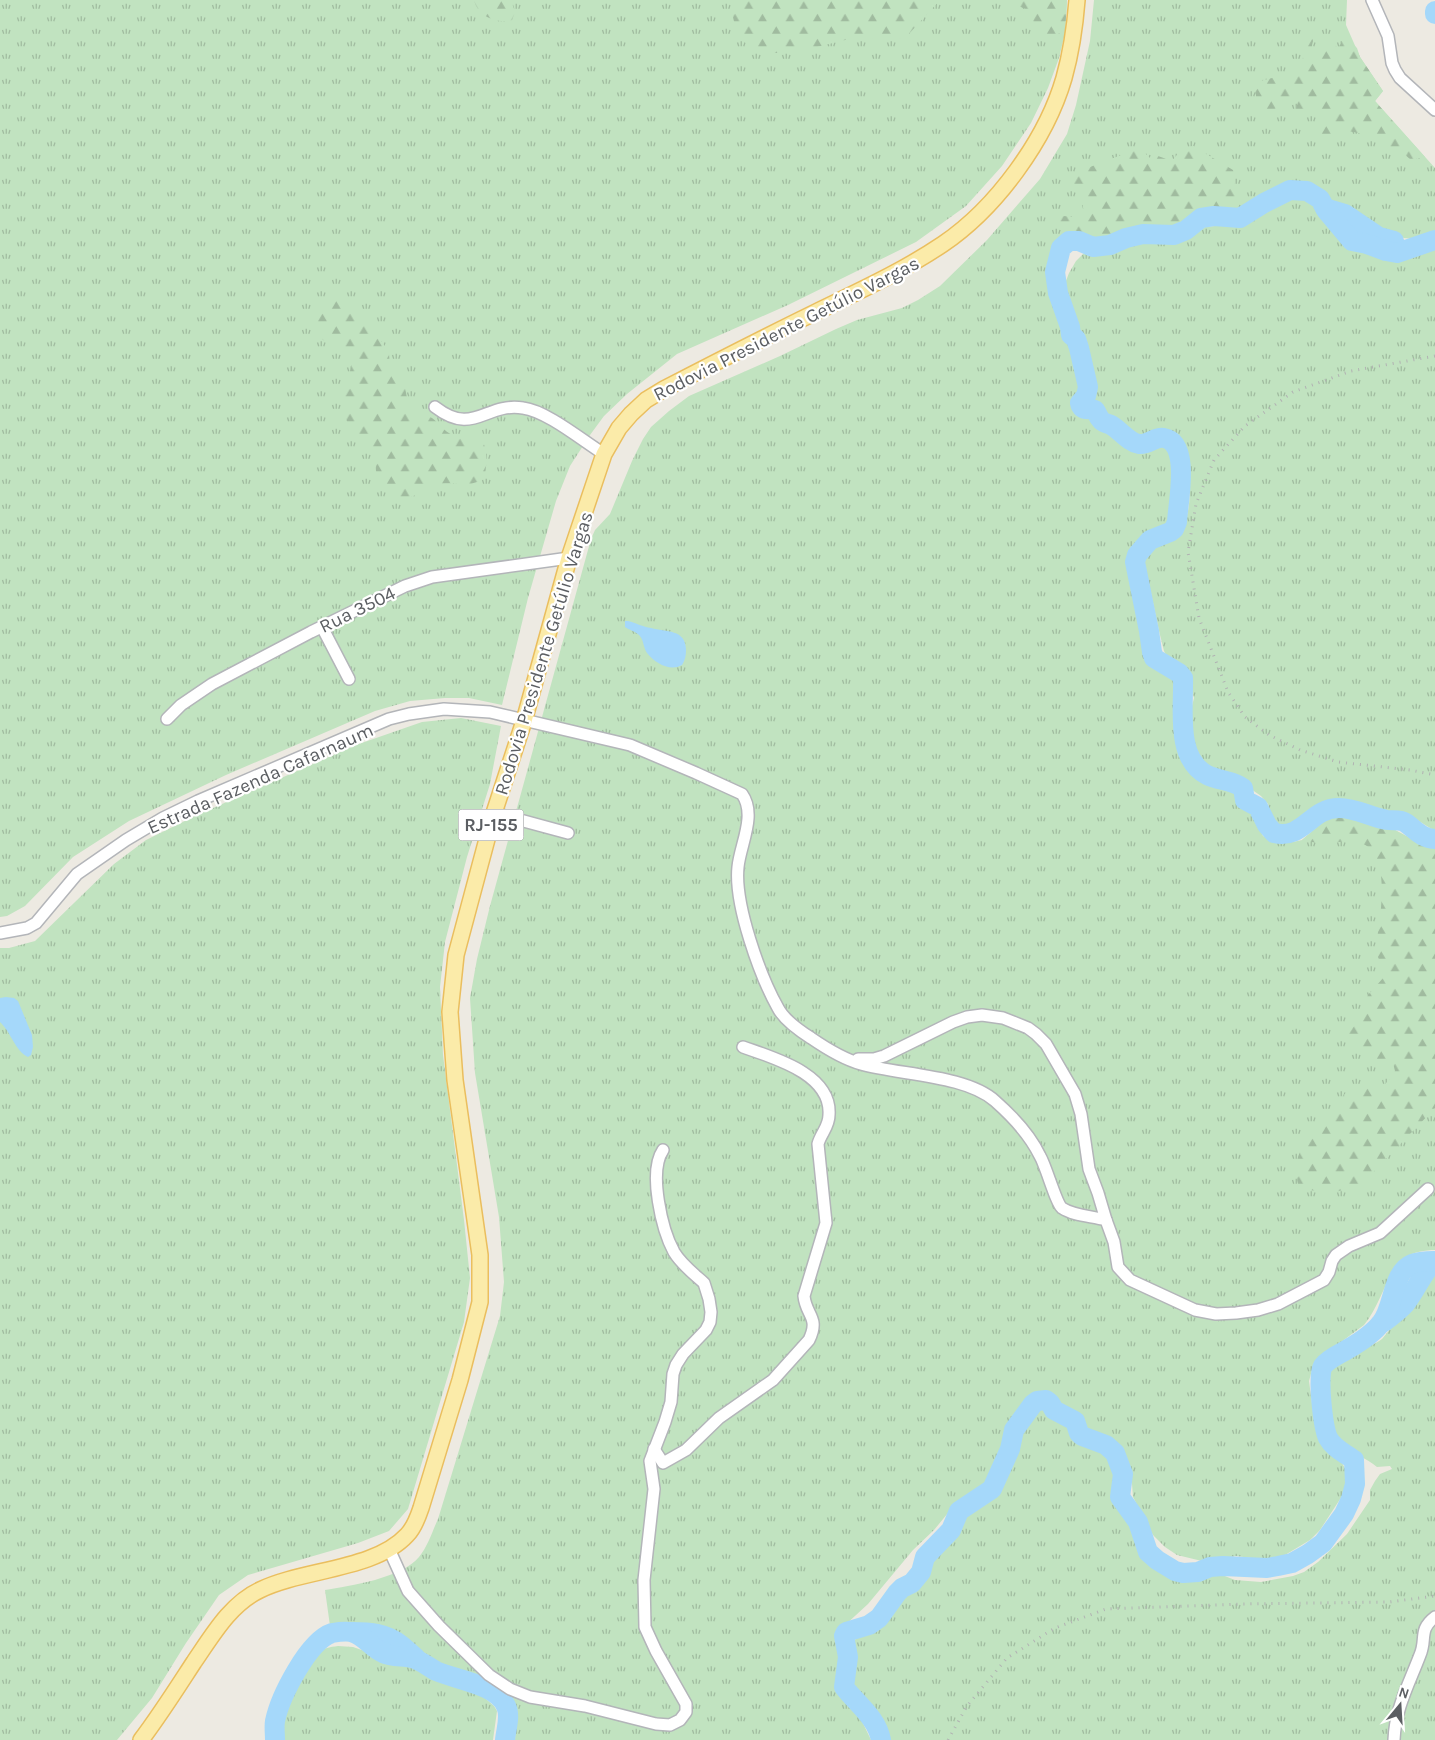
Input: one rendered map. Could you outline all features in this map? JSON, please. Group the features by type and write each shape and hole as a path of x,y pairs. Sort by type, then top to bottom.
{"main road":[{"name":"Rodovia Presidente Getúlio Vargas","path":"141,1740 216,1630 231,1611 243,1600 266,1587 369,1558 398,1544 409,1534 416,1523 460,1380 480,1302 480,1255 455,1080 450,1012 456,955 494,813 524,720 569,558 604,454 618,428 652,396 749,345 904,268 945,243 993,200 1014,174 1043,128 1055,104 1064,78 1076,24 1077,0"}],"street":[{"path":"1372,0 1388,36 1392,63 1395,70 1400,78 1435,110"},
{"path":"435,407 461,420 470,420 500,409 529,409 544,415 604,454"},
{"name":"Rua 3504","path":"168,719 180,705 195,694 322,626 405,586 432,577 569,558"},
{"path":"322,626 349,679"},
{"name":"Estrada Fazenda Cafarnaum","path":"0,933 20,930 36,923 77,874 126,840 163,818 198,801 389,719 444,709 490,712 630,746 742,794 746,800 748,810 738,868 738,887 755,956 778,1010 804,1033 848,1060 874,1068 955,1082 973,1087 993,1099 1027,1135 1048,1171 1060,1205 1070,1212 1106,1220"},
{"path":"494,813 568,832"},
{"path":"848,1060 874,1059 884,1056 967,1017 982,1015 1003,1018 1028,1028 1046,1044 1075,1094 1081,1114 1089,1169 1114,1242 1118,1267 1130,1280 1195,1310 1216,1314 1236,1313 1258,1310 1278,1304 1324,1280 1336,1255 1349,1246 1380,1233 1428,1189"},
{"path":"654,1449 663,1463 686,1450 719,1418 773,1380 800,1350 812,1333 812,1319 804,1296 826,1223 818,1144 828,1125 830,1114 828,1102 825,1093 806,1075 782,1061 743,1047"},
{"path":"389,1549 408,1591 438,1626 489,1675 510,1689 530,1697 585,1706 656,1724 670,1725 680,1720 686,1712 686,1704 645,1627 646,1551 654,1489 650,1461 667,1415 676,1365 706,1330 710,1322 711,1312 707,1289 704,1283 675,1254 661,1216 657,1180 659,1159 663,1150"},
{"path":"1394,1740 1398,1710 1421,1653 1423,1634 1426,1625 1435,1617"}],"green space":[{"path":"0,0 1067,0 1065,33 1059,58 1048,88 1031,123 1002,166 966,206 916,242 788,305 677,354 627,394 604,416 570,466 556,501 528,598 502,705 469,698 445,698 410,701 375,711 226,775 129,821 73,857 25,906 7,916 0,917"},
{"path":"474,0 511,0 515,12 512,20 500,21 489,18 480,11"},
{"path":"730,0 940,0 907,36 900,39 856,38 810,49 779,53 765,52 753,48 743,40 735,26"},
{"path":"1000,0 1067,0 1065,33 1043,36 1035,33 1032,12"},
{"path":"1094,0 1347,0 1346,25 1360,57 1383,91 1375,101 1435,168 1435,232 1414,239 1384,232 1355,212 1330,204 1311,188 1296,184 1286,184 1241,212 1200,212 1173,228 1141,227 1103,239 1067,235 1061,239 1056,247 1051,262 1050,274 1053,297 1074,352 1081,381 1081,389 1076,404 1077,408 1092,415 1101,425 1119,435 1132,447 1145,448 1158,444 1167,444 1172,446 1175,451 1176,475 1170,521 1145,539 1131,556 1129,562 1130,577 1148,653 1154,661 1177,679 1177,734 1180,749 1186,762 1196,773 1212,783 1233,790 1241,802 1250,808 1263,836 1271,840 1293,842 1302,840 1328,818 1343,815 1393,829 1414,841 1435,847 1435,1250 1411,1254 1405,1258 1388,1281 1375,1308 1364,1325 1318,1359 1312,1370 1309,1381 1320,1441 1342,1463 1347,1472 1348,1481 1346,1490 1320,1530 1310,1540 1280,1558 1258,1559 1236,1556 1206,1562 1177,1555 1165,1547 1153,1535 1133,1497 1131,1471 1119,1450 1106,1439 1089,1430 1075,1412 1050,1396 1043,1394 1030,1396 1006,1429 1006,1435 997,1462 986,1484 948,1513 934,1530 913,1550 868,1604 843,1627 839,1635 838,1687 859,1715 871,1740 515,1740 516,1721 513,1705 499,1690 445,1666 404,1638 386,1630 370,1625 330,1626 325,1590 388,1576 411,1564 422,1553 438,1519 500,1316 504,1282 499,1217 475,1073 470,998 490,906 591,539 595,530 610,514 643,439 651,427 669,411 689,396 836,329 857,320 902,308 918,300 940,286 987,240 1040,179 1067,134 1076,105 1090,41"},
{"path":"1307,32 1311,33 1313,41 1311,49 1329,43 1338,48 1344,39 1350,41 1357,48 1360,57 1383,91 1375,101 1425,157 1411,160 1403,153 1391,153 1387,149 1386,141 1381,138 1352,132 1338,132 1330,139 1322,138 1317,135 1317,128 1333,124 1333,119 1317,107 1313,107 1306,116 1302,117 1296,111 1298,100 1289,97 1282,100 1273,111 1256,106 1254,89 1260,81 1292,73 1302,65 1304,48 1299,42 1299,37"},
{"path":"1193,146 1233,170 1239,203 1236,213 1200,212 1173,228 1141,227 1114,237 1091,238 1067,235 1059,227 1059,219 1063,216 1076,217 1083,209 1081,199 1072,186 1077,176 1090,167 1136,150 1144,152 1151,159 1158,156 1172,161 1180,151"},
{"path":"1299,194 1312,199 1319,213 1347,245 1392,258 1407,258 1435,250 1435,831 1409,815 1381,811 1366,804 1353,802 1331,803 1323,806 1294,825 1284,826 1276,824 1271,817 1268,804 1261,796 1241,782 1211,769 1195,755 1188,722 1194,698 1181,667 1167,657 1164,651 1143,561 1148,548 1176,535 1186,518 1190,495 1186,450 1179,439 1168,434 1155,434 1143,439 1129,433 1092,403 1091,373 1064,293 1064,286 1069,273 1083,254 1093,250 1117,247 1135,239 1186,237 1205,227 1234,224 1257,216 1289,197"},
{"path":"331,299 351,305 381,341 389,354 390,367 401,378 409,403 414,410 432,418 453,435 468,434 480,438 486,450 484,478 467,484 436,484 405,498 395,496 386,489 377,476 375,452 353,430 345,415 343,388 351,369 351,355 345,350 327,343 314,328 313,316 317,303"},
{"path":"461,718 501,726 490,784 467,857 445,942 440,987 443,1055 470,1278 464,1322 408,1509 389,1531 358,1543 248,1575 219,1595 152,1698 117,1740 0,1740 0,948 9,948 35,941 114,864 146,840 195,816 356,745 422,722"},
{"path":"1343,815 1393,829 1426,846 1435,847 1435,1108 1360,1186 1335,1192 1323,1192 1303,1189 1298,1184 1296,1171 1300,1151 1311,1136 1334,1113 1346,1093 1356,1089 1380,1086 1390,1079 1395,1071 1393,1063 1385,1059 1379,1060 1364,1052 1351,1050 1346,1042 1347,1036 1359,1019 1368,995 1384,977 1385,971 1377,950 1382,889 1376,857 1371,849 1358,842 1319,843 1302,840 1328,818"},
{"path":"1435,1275 1435,1740 888,1740 873,1714 852,1686 850,1679 853,1644 856,1638 881,1622 891,1612 900,1596 915,1587 936,1552 961,1519 981,1504 998,1496 1016,1451 1018,1430 1037,1408 1045,1407 1048,1411 1068,1419 1079,1441 1090,1448 1107,1452 1111,1456 1116,1468 1115,1497 1137,1528 1145,1556 1160,1569 1196,1581 1217,1573 1235,1580 1261,1582 1293,1576 1304,1572 1318,1562 1347,1534 1370,1500 1370,1490 1375,1481 1380,1474 1392,1469 1390,1466 1377,1467 1347,1450 1337,1441 1332,1433 1326,1413 1325,1373 1337,1360 1382,1339"},
{"path":"338,1646 353,1647 409,1665 445,1681 478,1692 497,1711 493,1740 280,1740 283,1719 303,1670 318,1652 326,1648"}],"water":[{"path":"625,621 669,631 683,638 686,650 682,665 668,667 654,660 647,653 639,635 625,627"},
{"path":"0,998 14,998 18,1001 32,1035 33,1047 31,1055 28,1057 16,1046 0,1022"}],"waterway":[{"path":"1435,240 1397,253 1352,241 1326,210 1320,199 1307,191 1290,190 1240,218 1214,216 1201,218 1186,230 1174,235 1143,234 1126,238 1110,245 1093,247 1079,241 1069,241 1061,248 1055,272 1058,293 1071,335 1076,339 1079,348 1088,387 1086,396 1080,403 1082,408 1095,410 1102,421 1111,425 1135,443 1143,444 1158,438 1164,438 1172,442 1178,450 1181,474 1177,522 1174,529 1170,532 1150,540 1137,555 1135,562 1154,658 1179,673 1183,678 1183,731 1190,757 1197,767 1207,775 1235,783 1243,788 1245,800 1258,807 1267,825 1274,833 1284,834 1293,832 1321,813 1329,809 1339,808 1351,809 1387,820 1401,821 1422,835 1435,839"},
{"path":"1325,208 1345,214 1379,237 1394,241"},
{"path":"1384,1322 1405,1304 1434,1261"},
{"path":"881,1740 871,1718 844,1687 848,1657 844,1636 846,1632 869,1625 879,1618 897,1593 912,1583 921,1572 925,1557 951,1530 959,1511 992,1489 1010,1449 1014,1430 1033,1404 1037,1401 1046,1400 1054,1410 1075,1421 1082,1436 1106,1445 1115,1453 1123,1474 1120,1497 1138,1522 1148,1552 1157,1560 1175,1571 1183,1573 1198,1572 1210,1567 1267,1568 1292,1563 1323,1543 1344,1514 1355,1484 1354,1460 1333,1445 1326,1432 1321,1390 1323,1366 1331,1358 1366,1338 1378,1327 1389,1309 1397,1282 1405,1268 1418,1262 1435,1261"},
{"path":"275,1740 275,1723 278,1711 296,1671 323,1638 332,1633 346,1632 360,1636 383,1653 416,1659 436,1671 475,1684 494,1693 501,1699 507,1710 508,1718 505,1740"},
{"path":"352,1632 371,1633 390,1638 416,1658"}],"railway":[{"path":"1435,356 1351,371 1293,392 1245,426 1214,460 1196,504 1188,552 1199,618 1228,692 1245,717 1269,735 1300,750 1338,762 1410,770 1435,775"},
{"path":"948,1740 967,1706 1007,1658 1055,1628 1106,1609 1241,1604 1389,1602 1435,1596"}]}
